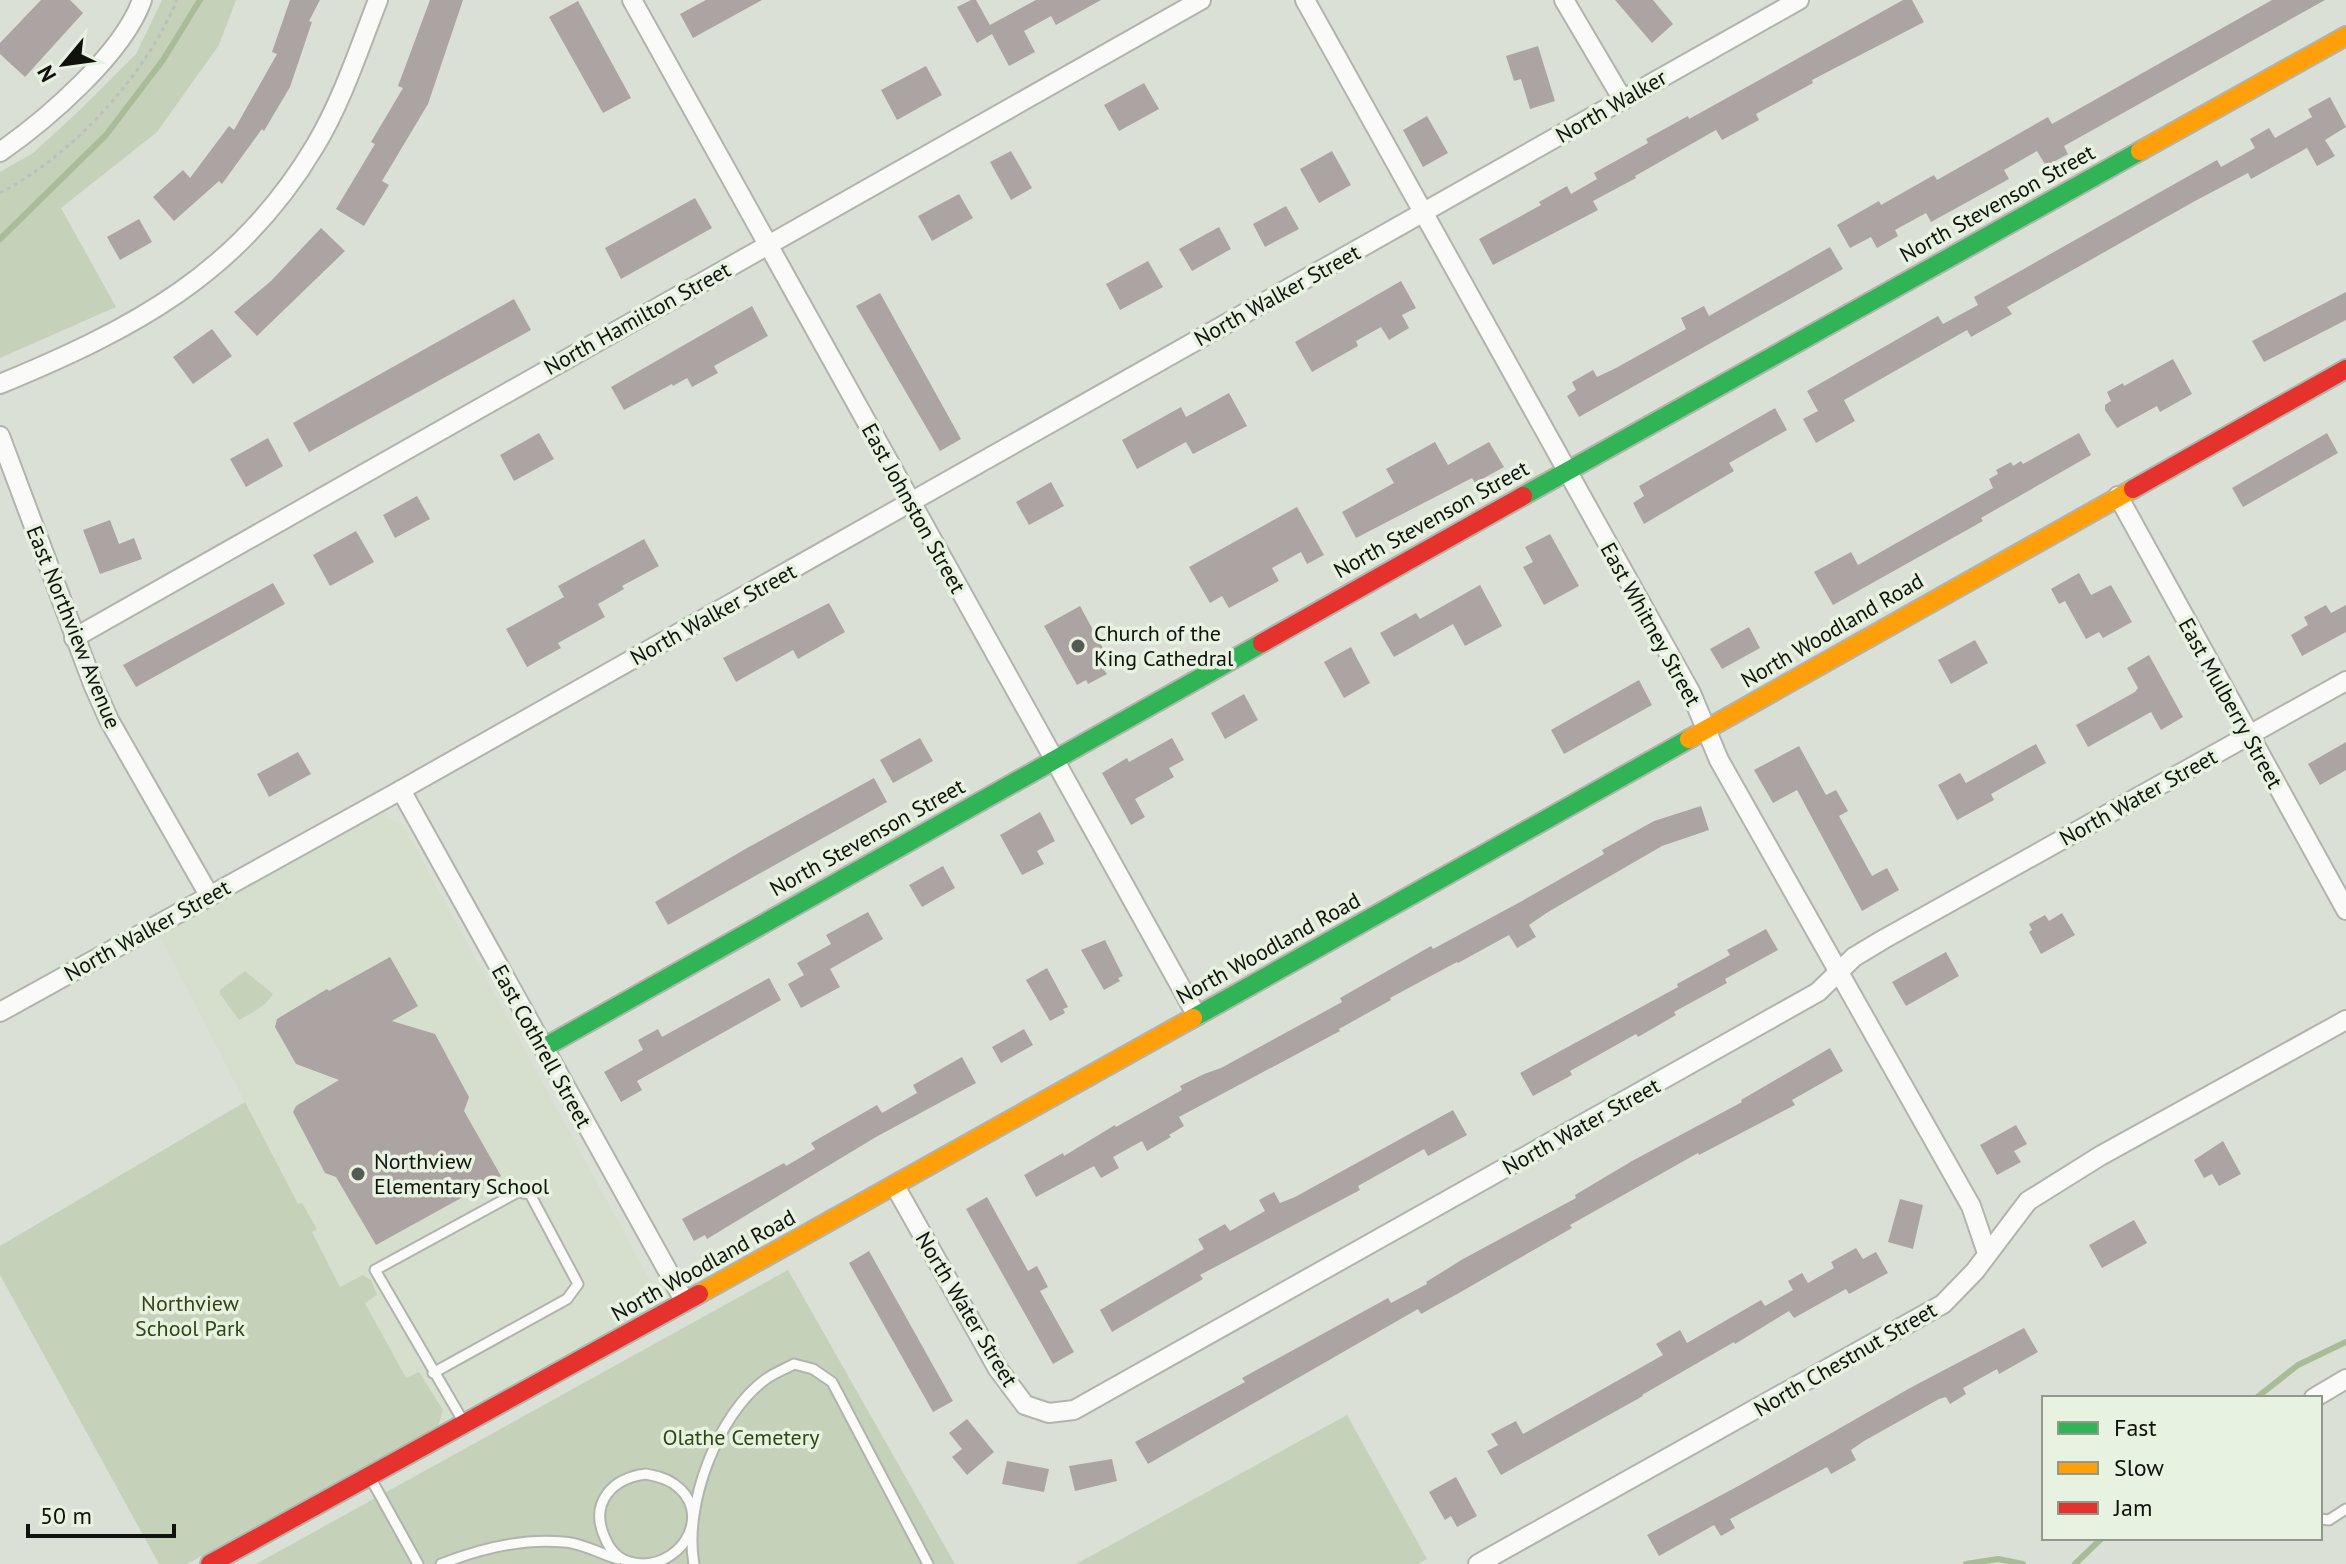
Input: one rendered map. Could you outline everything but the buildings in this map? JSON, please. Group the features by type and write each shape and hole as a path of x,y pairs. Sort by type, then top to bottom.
{"street":[{"path":"0,152 37,127 66,100 119,40 142,0"},
{"path":"0,384 75,353 127,327 187,289 226,258 263,218 316,144 337,104 378,0"},
{"name":"East Johnston Street","path":"632,0 1197,1016"},
{"name":"North Hamilton Street","path":"74,638 1201,0"},
{"name":"East Whitney Street","path":"1305,0 1691,693 1719,760 1971,1206 1987,1253"},
{"path":"1564,0 1623,100"},
{"name":"North Walker","path":"1423,213 1799,0"},
{"name":"North Stevenson Street","path":"543,1048 2346,36"},
{"name":"North Walker Street","path":"0,1012 401,790 1423,213"},
{"name":"North Woodland Road","path":"210,1564 895,1186 2346,369"},
{"name":"East Northview Avenue","path":"0,436 74,638 109,720 209,895"},
{"name":"East Mulberry Street","path":"2118,496 2346,910"},
{"name":"North Water Street","path":"895,1186 998,1369 1025,1405 1049,1413 1074,1410 1818,992 1854,957 1884,939 2346,681"},
{"name":"East Cothrell Street","path":"401,790 685,1302"},
{"name":"North Chestnut Street","path":"1478,1564 1943,1304 1968,1280 2028,1201 2100,1156 2346,1020"},
{"path":"2317,1396 2346,1379"}],"lane":[{"path":"433,1373 567,1299 578,1284 530,1194 518,1192 375,1270 433,1373 464,1424"},
{"path":"694,1564 690,1542 692,1524 708,1459 734,1413 765,1379 794,1364 813,1369 832,1382 928,1564"},
{"path":"441,1564 518,1542 566,1542 626,1563 653,1564 679,1551 692,1524 686,1494 674,1484 646,1474 629,1476 608,1492 601,1506 603,1536 611,1550 626,1563"},
{"path":"370,1476 418,1564"},
{"path":"2322,1519 2329,1520 2346,1509"}],"path":[{"path":"0,193 60,151 118,96 148,56 177,0"}],"shaded area":[{"name":"Northview Elementary School","path":"385,815 407,832 658,1295 651,1309 642,1315 187,1564 159,1564 0,1275 0,1246 245,1102 160,936 374,816"}],"green space":[{"path":"162,0 236,0 219,45 157,132 61,208 116,307 0,358 0,172 33,153 136,54"},
{"path":"245,971 273,994 262,1006 239,1020 220,990"},
{"name":"Northview School Park","path":"245,1102 298,1204 302,1203 317,1229 312,1232 340,1287 363,1275 371,1280 377,1295 365,1303 406,1378 419,1372 443,1410 438,1426 187,1564 159,1564 0,1275 0,1246"},
{"name":"Olathe Cemetery","path":"788,1270 955,1564 256,1564"},
{"path":"1347,1415 1427,1559 1418,1564 1076,1564"}],"waterway":[{"path":"0,239 106,135 163,60 200,0"},
{"path":"2259,1396 2298,1365 2346,1342"},
{"path":"2075,1564 2100,1540"},
{"path":"1966,1564 1998,1559 2023,1564"}],"traffic: fast":[{"path":"1523,496 2140,151"},
{"path":"543,1048 1262,643"},
{"path":"1193,1018 1689,739"}],"traffic: slow":[{"path":"2140,151 2346,36"},
{"path":"1689,739 2133,489"},
{"path":"699,1294 1193,1018"}],"traffic: jam":[{"path":"2133,489 2346,369"},
{"path":"1262,643 1523,496"},
{"path":"210,1564 699,1294"}],"place":[{"name":"Church of the King Cathedral","path":"1078,646"},
{"name":"Northview Elementary School","path":"358,1174"}]}
